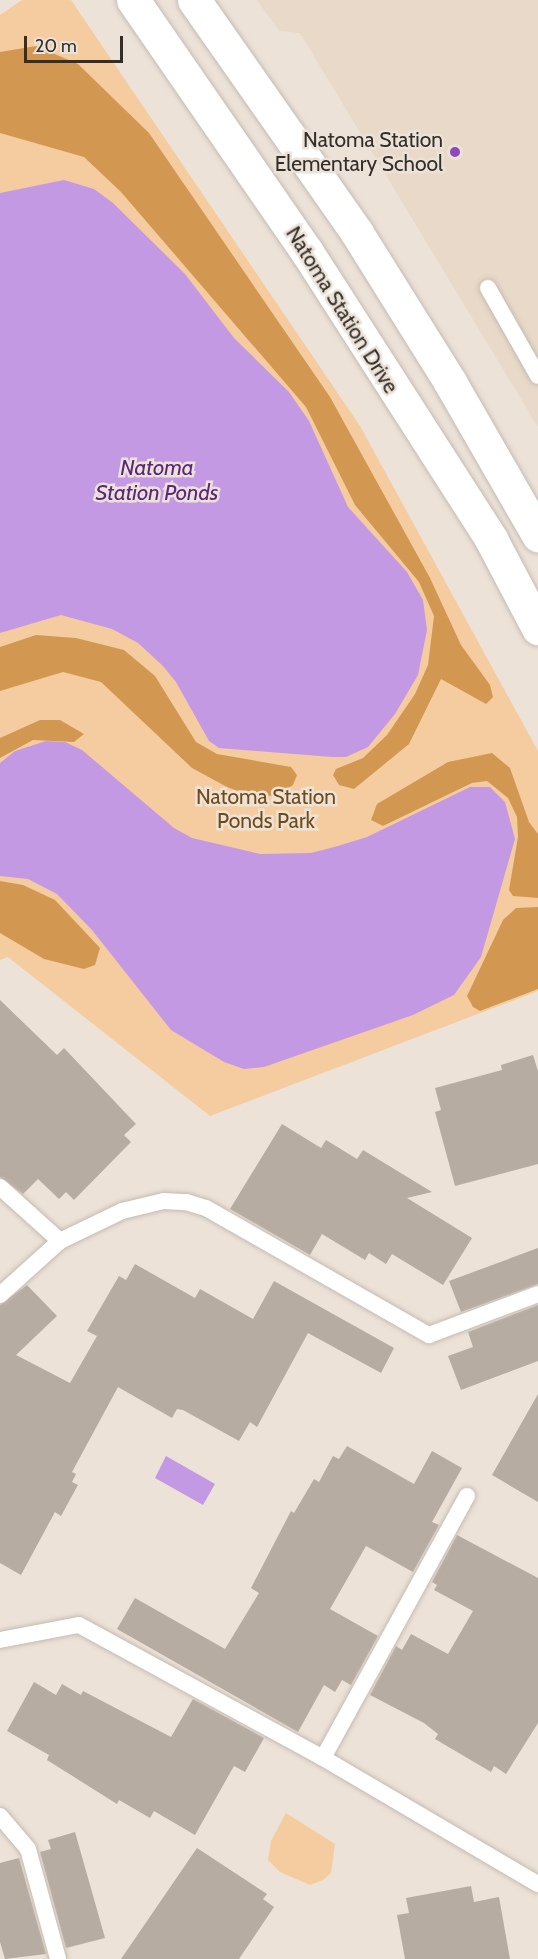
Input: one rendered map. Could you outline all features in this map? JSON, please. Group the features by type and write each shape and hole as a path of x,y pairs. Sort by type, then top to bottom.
{"street":[{"name":"Natoma Station Drive","path":"133,0 307,252 490,539 538,628"},
{"path":"194,0 357,233 450,381 538,535"}],"lane":[{"path":"488,288 538,375"},
{"path":"0,1187 60,1241"},
{"path":"0,1296 60,1241 122,1211 164,1202 186,1202 219,1215 429,1335 538,1294"},
{"path":"323,1758 467,1496"},
{"path":"0,1640 79,1625 323,1758 538,1884"},
{"path":"0,1816 28,1849 58,1959"}],"shaded area":[{"name":"Natoma Station Elementary School","path":"257,0 538,0 538,427 300,33 279,31"},
{"path":"36,46 78,64 149,133 330,397 430,578 461,645 490,685 493,697 486,704 441,679 409,744 354,789 339,785 333,775 336,769 363,758 387,735 415,694 428,665 434,616 419,582 355,505 306,407 121,192 84,157 0,133 0,52"},
{"path":"36,635 76,638 124,650 155,676 196,742 217,754 291,767 297,775 293,785 277,796 249,795 227,787 192,768 101,682 63,672 0,691 0,647"},
{"path":"40,720 60,720 84,734 74,742 33,740 0,758 0,738"},
{"path":"492,753 510,768 529,822 538,834 538,898 513,896 509,890 518,837 517,817 508,798 487,781 472,783 383,826 371,820 377,804 448,762"},
{"path":"0,881 23,885 55,900 100,948 95,965 84,969 44,959 0,933"},
{"path":"538,907 538,989 480,1011 473,1007 467,996 503,920 516,908"}],"green space":[{"name":"Natoma Station Ponds Park","path":"22,0 71,0 360,426 538,751 538,991 210,1116 8,957 0,960 0,15"},
{"path":"286,1813 335,1844 331,1873 323,1880 310,1885 280,1872 268,1860 271,1841"}],"water":[{"name":"Natoma Station Ponds","path":"64,180 94,189 113,203 185,274 234,338 289,392 309,421 348,507 407,572 423,600 427,630 418,675 395,714 368,747 346,757 219,748 209,741 176,682 163,666 138,643 112,629 61,615 0,633 0,193"},
{"path":"46,741 65,742 82,750 174,828 192,838 260,854 311,853 338,846 367,837 470,787 490,787 505,802 515,839 481,957 454,995 413,1015 264,1067 244,1069 224,1062 171,1030 92,930 57,894 28,879 0,876 0,763 15,751"},
{"path":"166,1456 215,1484 203,1505 155,1478"}],"building":[{"path":"0,1000 57,1055 64,1048 136,1124 124,1135 131,1142 74,1200 66,1192 59,1199 38,1179 23,1194 0,1177"},
{"path":"533,1055 538,1071 538,1164 455,1186 435,1112 441,1110 435,1088 502,1070 501,1065"},
{"path":"282,1124 321,1148 326,1140 357,1159 363,1150 432,1192 407,1198 472,1238 443,1285 392,1254 386,1264 369,1253 365,1260 322,1234 310,1255 230,1209"},
{"path":"538,1248 538,1284 461,1312 449,1281"},
{"path":"135,1264 195,1298 200,1289 253,1319 274,1281 394,1348 381,1373 308,1333 257,1427 250,1422 239,1441 183,1410 177,1409 172,1418 118,1387 72,1472 76,1474 72,1482 78,1485 61,1516 55,1512 21,1575 0,1563 0,1305 27,1285 57,1316 16,1355 70,1383 97,1336 87,1331 119,1276 126,1280"},
{"path":"538,1305 538,1361 461,1390 448,1356 473,1347 468,1332"},
{"path":"538,1394 538,1502 492,1475"},
{"path":"347,1446 414,1484 432,1451 462,1468 432,1522 439,1525 413,1572 366,1546 330,1609 378,1636 351,1685 342,1680 335,1692 324,1685 298,1732 117,1629 135,1598 225,1649 259,1593 251,1588 291,1511 294,1513 314,1479 319,1482 333,1456 339,1459"},
{"path":"457,1535 538,1578 538,1723 506,1774 494,1766 491,1772 435,1739 438,1734 424,1723 370,1695 396,1646 402,1650 411,1634 448,1654 473,1611 434,1590 437,1585 432,1582"},
{"path":"34,1682 56,1695 62,1684 81,1695 83,1691 171,1737 193,1699 264,1738 245,1772 234,1766 195,1835 154,1811 150,1818 119,1800 117,1804 47,1760 49,1755 7,1731"},
{"path":"75,1832 105,1938 66,1948 40,1852 51,1849 48,1840"},
{"path":"197,1848 267,1894 263,1899 274,1907 239,1959 121,1959"},
{"path":"19,1858 46,1954 5,1959 0,1942 0,1863"},
{"path":"471,1886 474,1902 499,1897 510,1959 405,1959 397,1915 409,1913 406,1898"}],"place":[{"name":"Natoma Station Elementary School","path":"455,152"}]}
